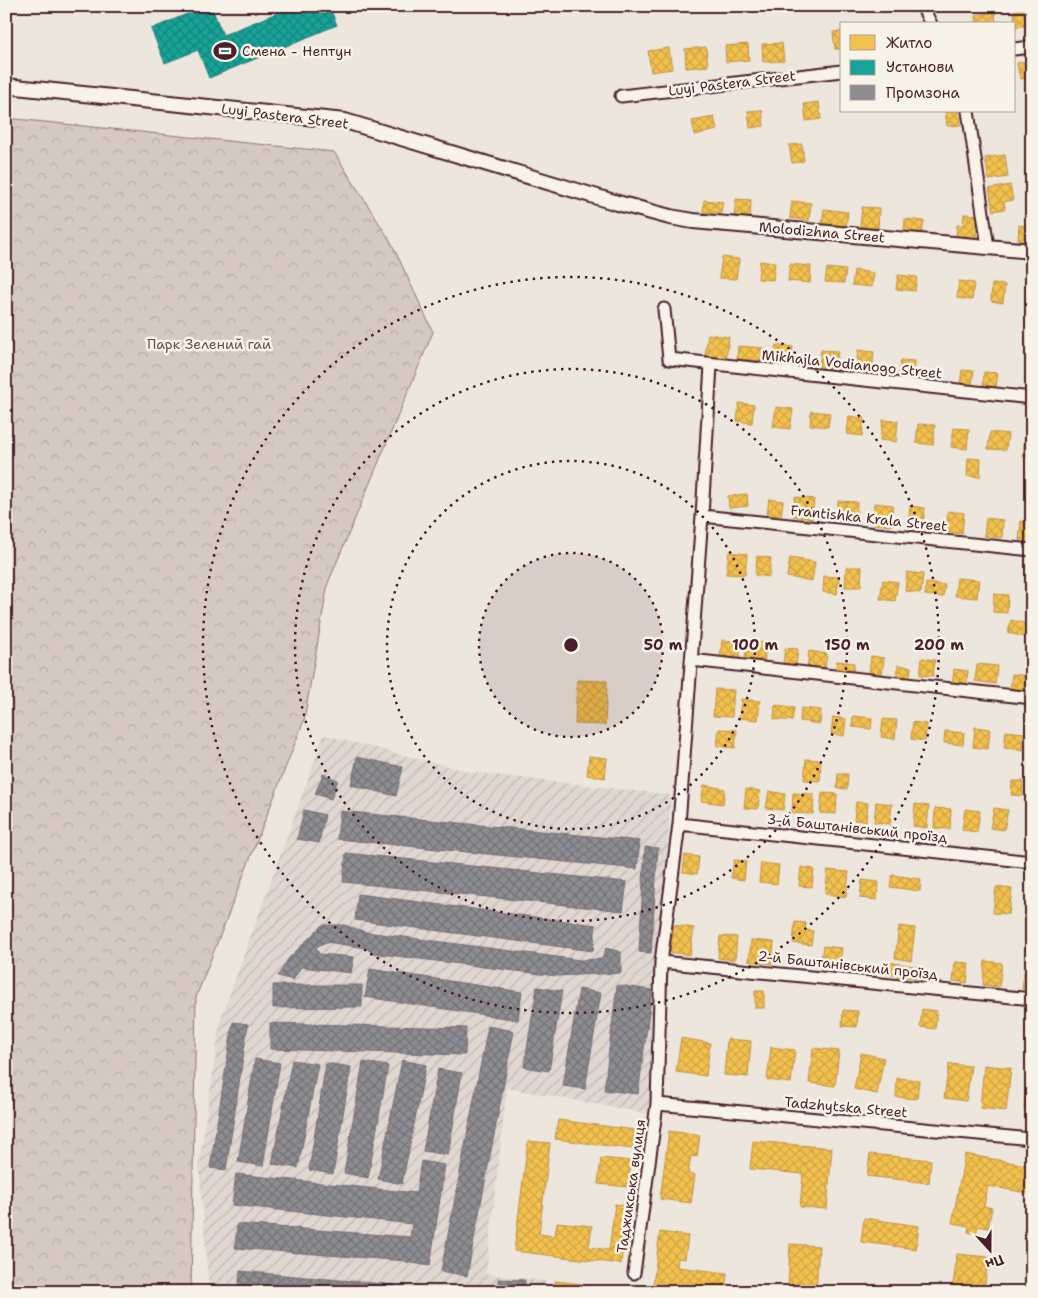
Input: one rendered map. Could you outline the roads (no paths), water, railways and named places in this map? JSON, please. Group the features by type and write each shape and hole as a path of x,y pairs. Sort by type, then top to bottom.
{"street":[{"path":"922,6 930,22"},
{"path":"1016,49 1032,47"},
{"name":"Luyi Pastera Street","path":"621,96 840,71"},
{"name":"Luyi Pastera Street","path":"6,86 345,121 614,202"},
{"path":"968,112 988,247"},
{"name":"Molodizhna Street","path":"614,202 670,217 694,221 1032,251"},
{"name":"Mikhajla Vodianogo Street","path":"664,309 669,359 1032,398"},
{"name":"Таджикська вулиця","path":"634,1272 657,1104 662,962 679,824 702,516 711,365"},
{"name":"Frantishka Krala Street","path":"702,516 1032,550"},
{"path":"691,660 1032,698"},
{"name":"3-й Баштанівський проїзд","path":"679,824 1032,862"},
{"name":"2-й Баштанівський проїзд","path":"662,962 1032,999"},
{"name":"Tadzhytska Street","path":"657,1104 1032,1139"}],"place":[{"name":"Смена - Нептун","path":"225,51"}],"park label":[{"name":"Парк Зелений гай","path":"209,344"}]}
